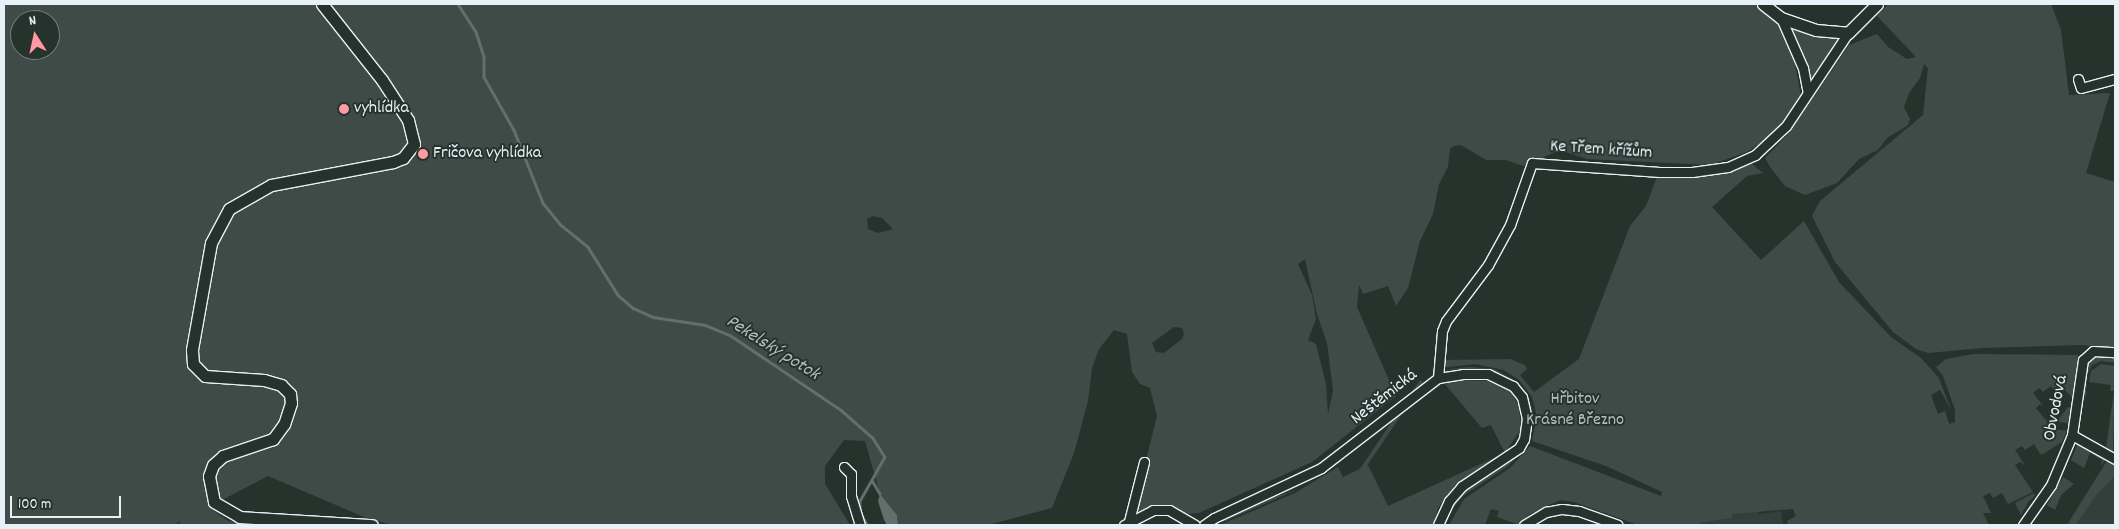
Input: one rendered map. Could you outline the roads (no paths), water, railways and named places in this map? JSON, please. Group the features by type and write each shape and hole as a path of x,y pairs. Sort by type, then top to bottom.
{"street":[{"path":"322,4 382,80 408,120 414,144 403,158 271,185 229,209 212,243 192,350 193,364 205,376 264,380 281,385 290,394 292,403 284,424 273,439 223,456 213,465 209,476 214,502 240,517 372,525"},
{"path":"1763,4 1780,18 1816,30 1848,33"},
{"path":"1808,93 1848,33 1877,4"},
{"path":"1780,18 1803,68 1808,93"},
{"path":"2078,79 2082,88 2115,79"},
{"name":"Ke Třem křížům","path":"1438,378 1439,349 1446,321 1488,265 1510,225 1532,163 1692,172 1728,167 1755,155 1786,126 1808,93"},
{"name":"Obvodová","path":"2023,525 2051,485 2072,435 2083,360 2094,352 2115,352"},
{"name":"Neštěmická","path":"1204,525 1214,518 1321,468 1438,378 1463,374 1488,374 1513,386 1522,397 1527,418 1524,439 1519,448 1462,486 1448,500 1438,525"},
{"path":"2072,435 2115,459"},
{"path":"1127,523 1144,462"},
{"path":"844,466 851,474 851,496 860,525"},
{"path":"1524,525 1546,512 1562,509 1579,511 1618,525"},
{"path":"1127,523 1152,510 1169,510 1196,525"}],"waterway":[{"name":"Pekelský potok","path":"458,4 476,32 484,56 484,77 514,130 543,203 561,225 588,247 618,295 633,308 653,317 705,325 730,335 841,410 873,438 885,457 860,501 860,511 867,525"},
{"path":"872,480 880,494"}],"place":[{"name":"vyhlídka","path":"344,109"},
{"name":"Fričova vyhlídka","path":"423,154"}],"park label":[{"name":"Hřbitov Krásné Březno","path":"1575,411"}]}
